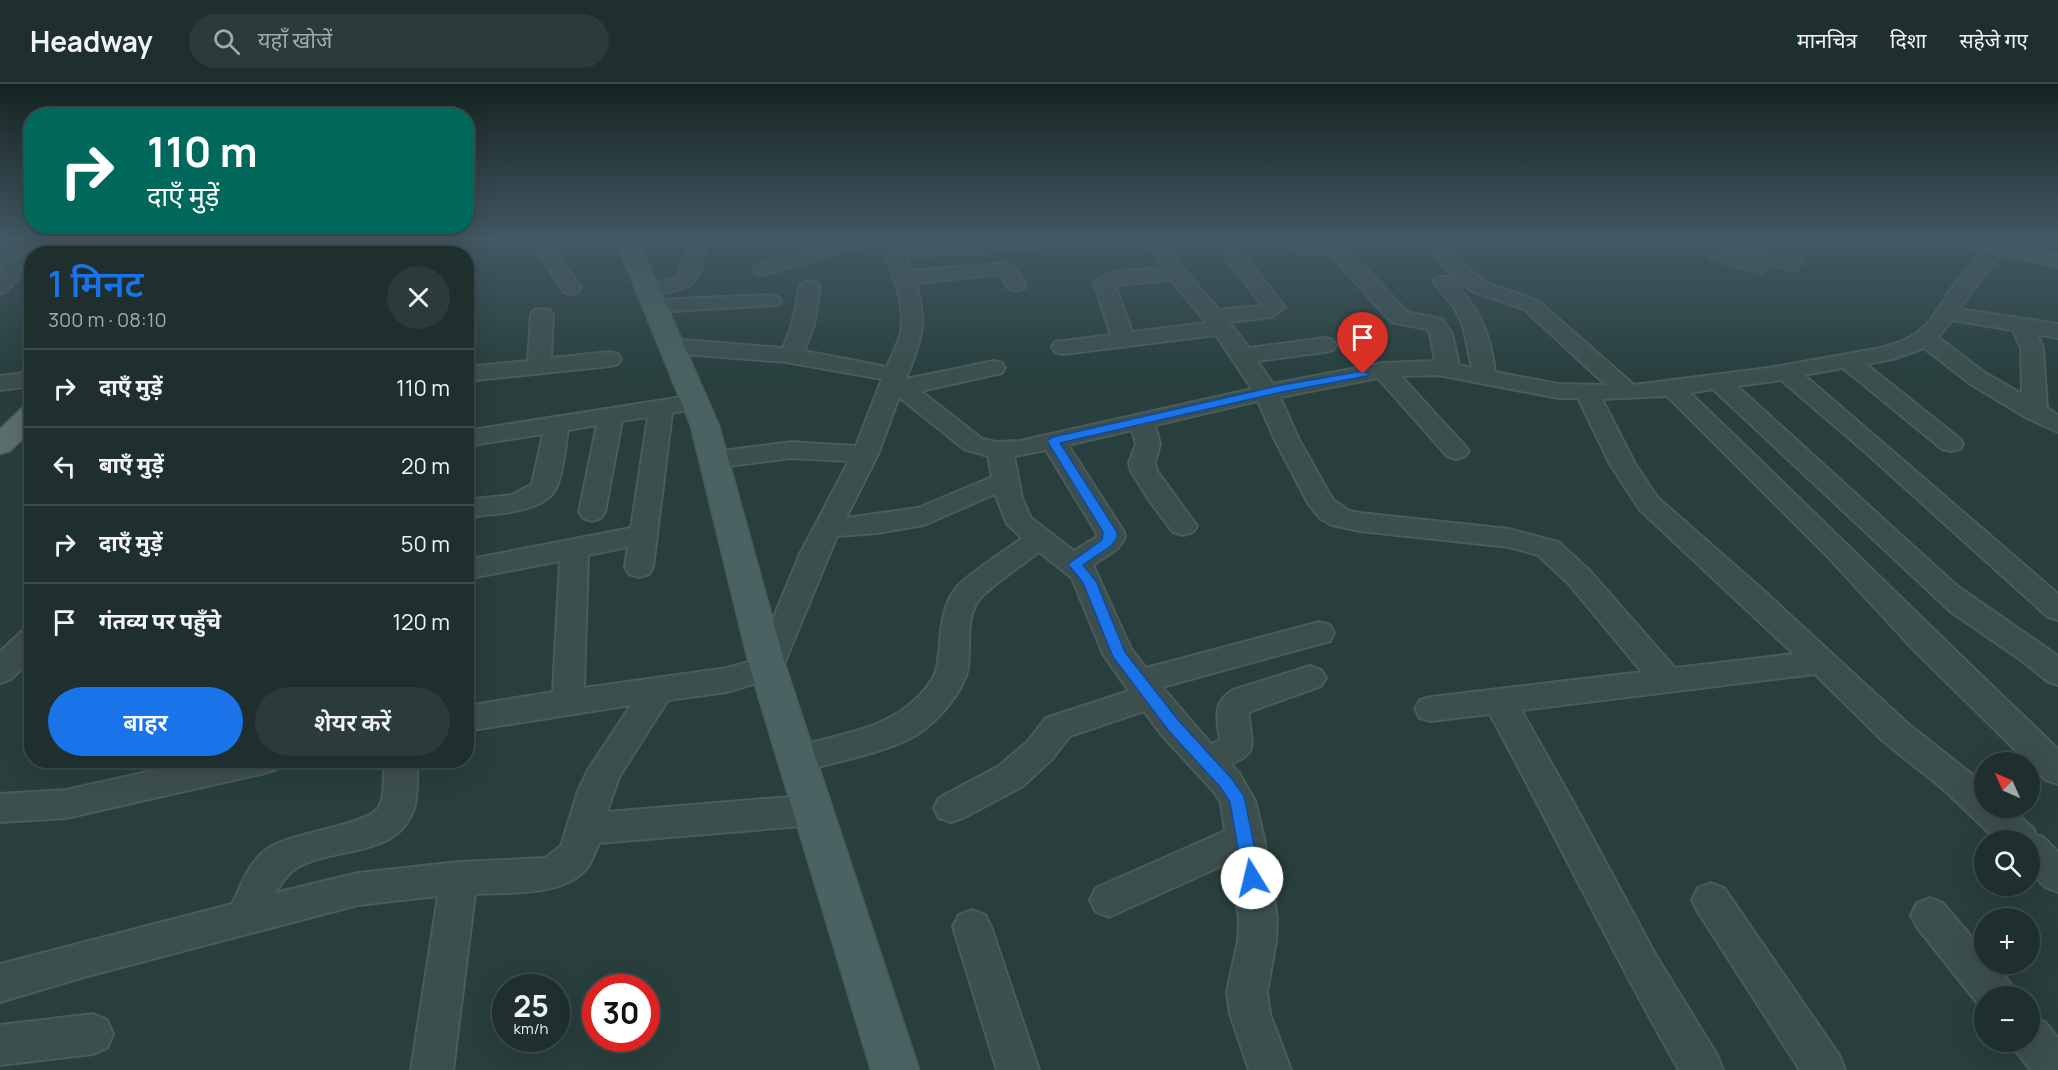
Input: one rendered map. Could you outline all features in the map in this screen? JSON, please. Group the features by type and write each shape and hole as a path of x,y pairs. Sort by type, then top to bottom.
{"main road":[{"path":"0,445 24,422"}],"street":[{"path":"568,284 571,288"},
{"path":"645,284 705,426 768,669 895,1070"},
{"path":"651,299 680,284"},
{"path":"768,669 814,554 865,454 897,382 912,332 913,318 905,284"},
{"path":"1104,284 1124,339"},
{"path":"1185,284 1218,322 1266,392 1315,494 1330,513 1342,519 1360,522 1509,538 1548,548 1579,577 1667,680"},
{"path":"1063,347 1124,339 1218,322 1264,312 1274,307 1256,284"},
{"path":"1368,284 1399,317 1434,324 1441,334 1448,369"},
{"path":"1446,284 1467,309 1480,336 1484,377"},
{"path":"1475,284 1488,291 1531,305 1628,392"},
{"path":"827,528 877,524 924,516 972,494 1003,466 1053,441 1266,392 1383,370 1414,367 1448,369 1549,390 1628,392 1719,382 1885,354 1911,346 1925,338 1946,313 1962,284"},
{"path":"791,356 803,325 810,287"},
{"path":"651,299 771,301"},
{"path":"1946,313 2058,331"},
{"path":"538,366 542,315"},
{"path":"2022,325 2032,348 2035,413"},
{"path":"1925,338 1977,378 2058,425"},
{"path":"1243,356 1325,345"},
{"path":"671,346 791,356 897,382 994,368"},
{"path":"474,373 610,358"},
{"path":"1848,361 1951,444"},
{"path":"1383,370 1456,451"},
{"path":"1786,372 2058,610"},
{"path":"0,383 24,380"},
{"path":"897,382 1003,466 1008,501 1015,516 1022,524 1075,564 1090,581 1118,654 1145,690 1227,783 1238,801 1258,918 1257,941 1247,992 1262,1067"},
{"path":"1719,382 1948,594 1996,631 2040,657 2058,673"},
{"path":"1672,388 1839,551 1923,640 2058,770"},
{"path":"1587,392 1616,454 1635,487 1649,504 1754,598 1895,732 1974,796"},
{"path":"474,438 695,402"},
{"path":"639,567 661,407"},
{"path":"592,512 611,415"},
{"path":"1142,421 1148,444 1142,463 1144,471 1183,526"},
{"path":"474,508 524,499 539,492 544,486 557,424"},
{"path":"1053,441 1110,532 1111,538 1107,543 1075,564"},
{"path":"714,460 791,450 865,454"},
{"path":"474,568 643,536"},
{"path":"798,759 886,734 904,726 922,712 945,686 952,669 957,615 967,594 1040,538"},
{"path":"568,702 574,549"},
{"path":"951,808 1011,776 1040,750 1058,727 1145,690 1319,633"},
{"path":"0,671 24,648"},
{"path":"1431,709 1820,662"},
{"path":"474,718 727,680 768,669"},
{"path":"1204,759 1227,752 1237,745 1232,714 1234,705 1244,699 1310,678"},
{"path":"0,983 84,959 358,889 459,878 531,876 558,869 574,857 595,791 605,770 659,689"},
{"path":"1499,701 1560,810 1641,967 1702,1070"},
{"path":"0,808 66,804 229,768"},
{"path":"244,918 270,869 281,859 297,851 364,833 384,824 392,817 396,810 400,768"},
{"path":"584,829 814,810"},
{"path":"1998,818 2010,830"},
{"path":"1109,900 1246,838"},
{"path":"2040,858 2058,876"},
{"path":"432,1070 459,878"},
{"path":"1711,900 1824,1070"},
{"path":"1930,915 1988,986"},
{"path":"972,927 1018,1070"},
{"path":"0,1045 93,1034"},
{"path":"2040,1048 2058,1070"}],"route":[{"path":"1252,878 1238,801 1227,783 1173,725 1118,654 1090,581 1075,564 1107,543 1111,538 1110,532 1053,441 1282,388 1363,374"}]}
